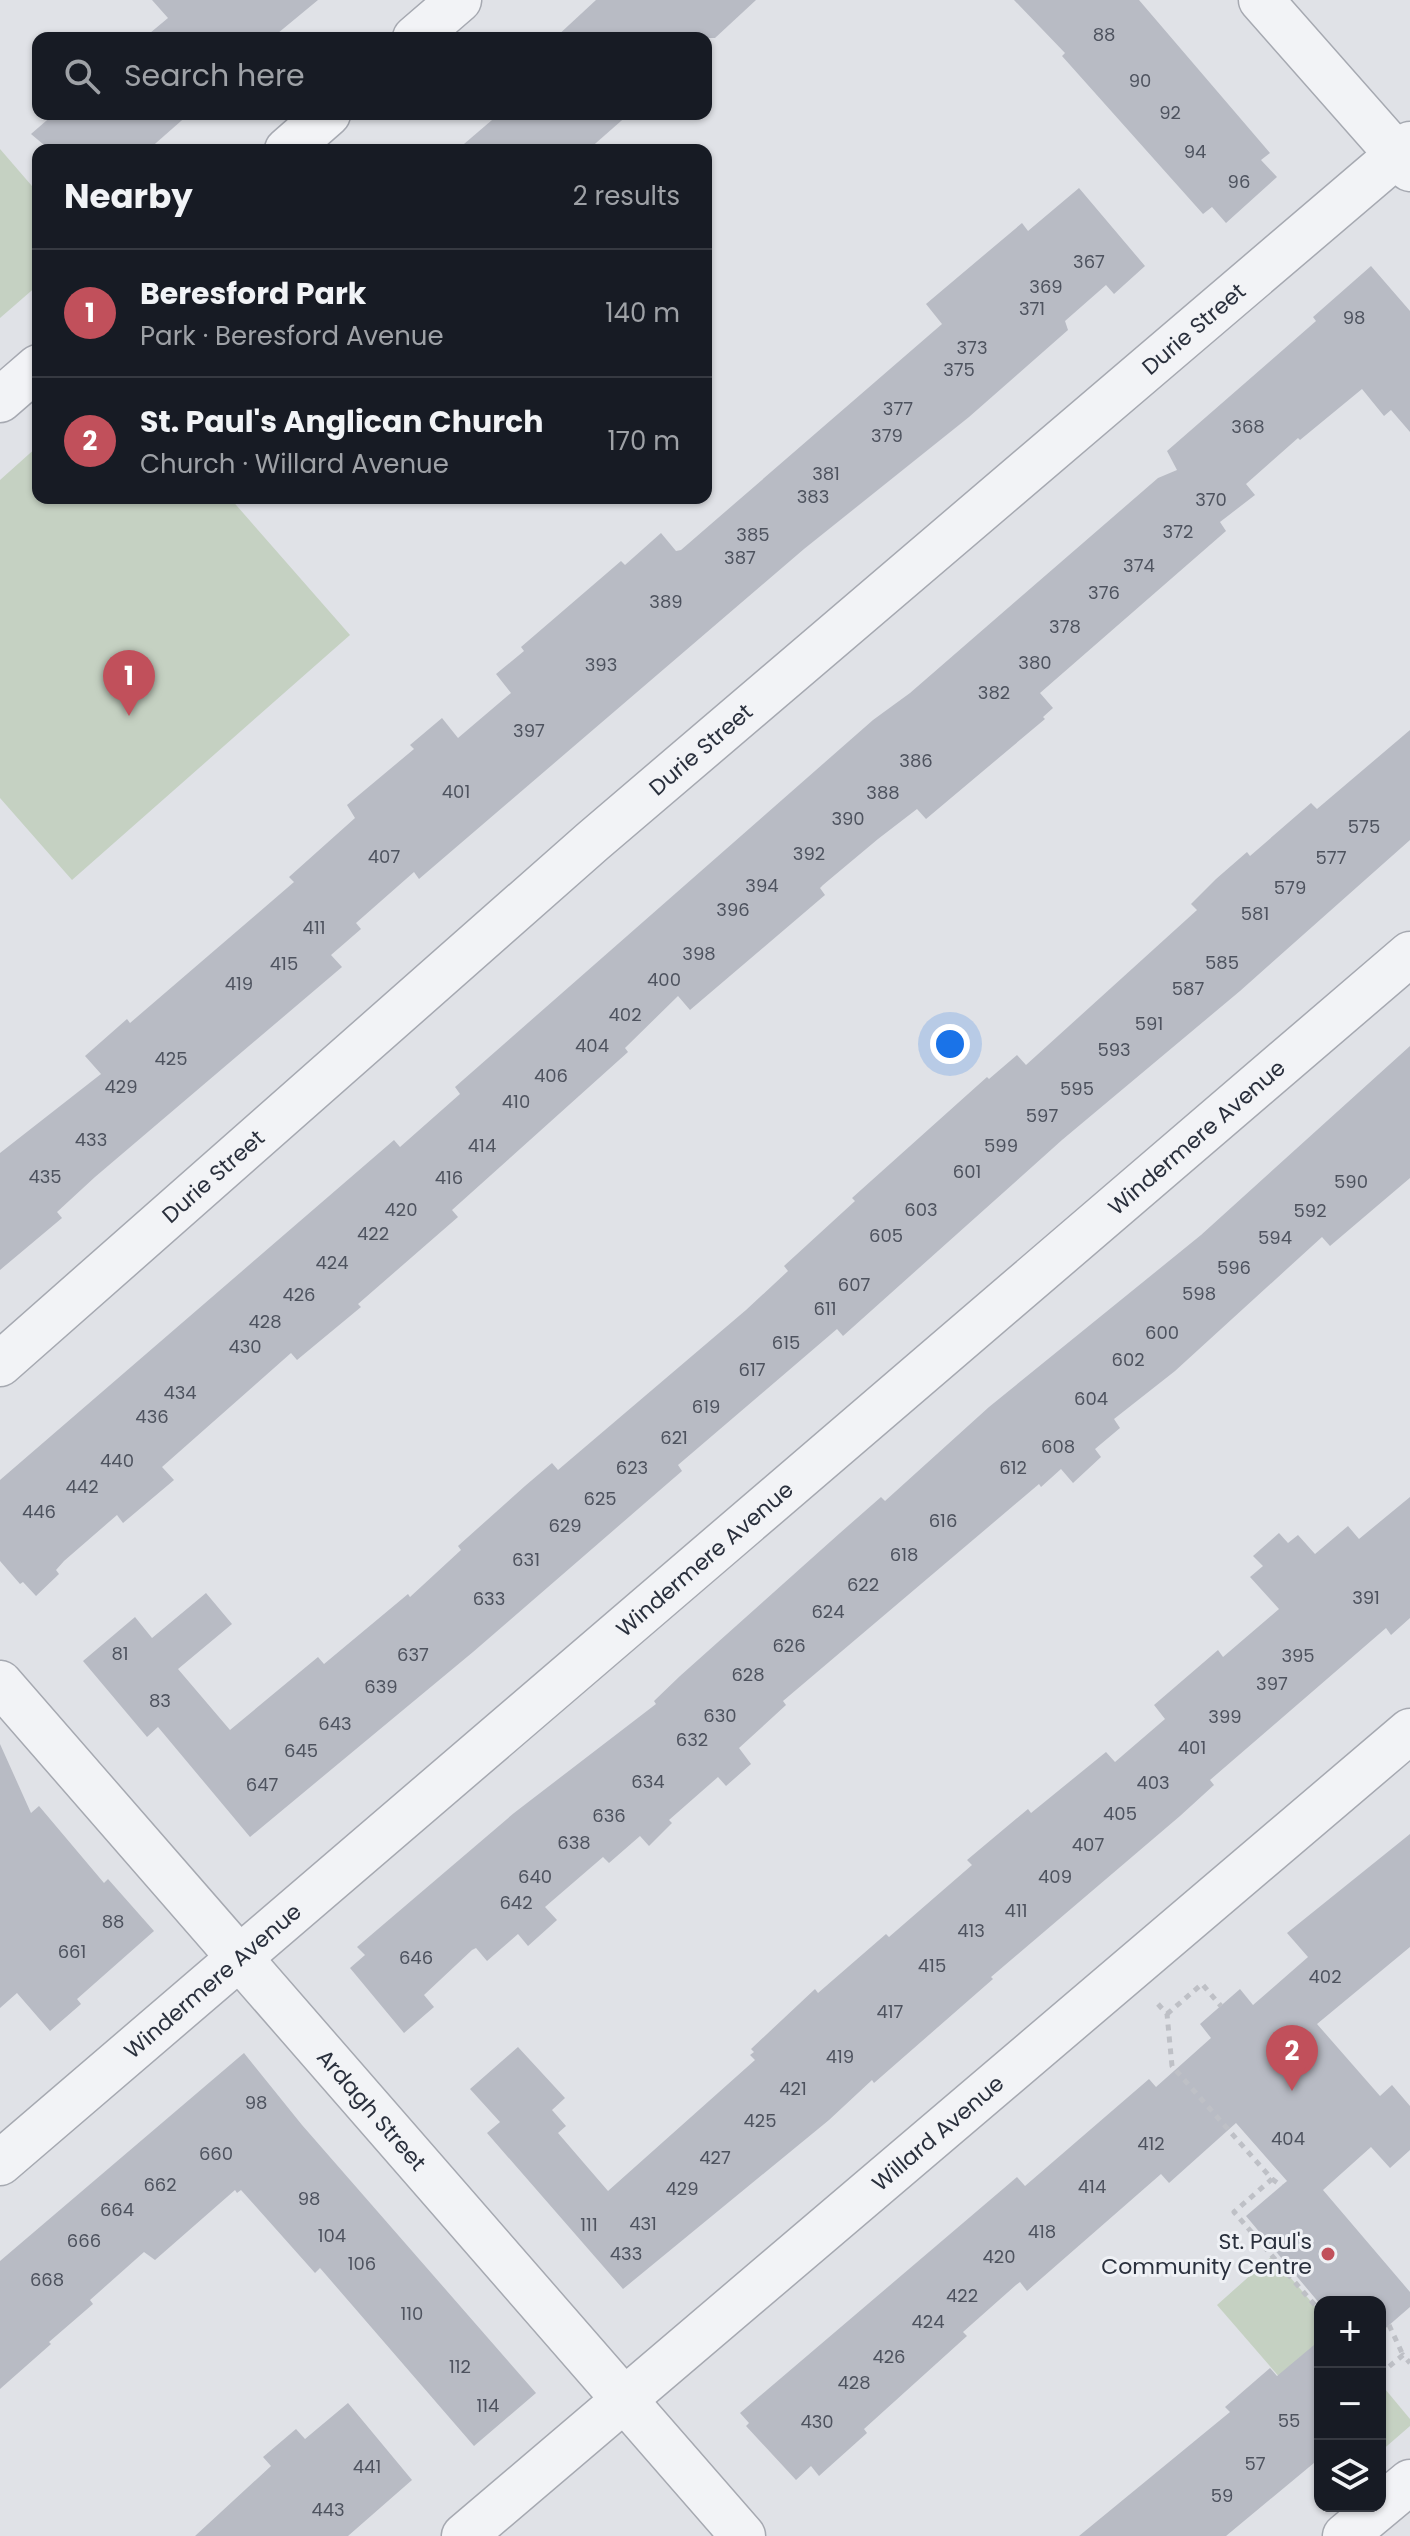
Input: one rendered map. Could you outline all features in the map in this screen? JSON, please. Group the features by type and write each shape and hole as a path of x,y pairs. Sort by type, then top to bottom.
{"street":[{"path":"422,32 459,0"},
{"path":"1261,0 1406,156"},
{"path":"294,144 321,120"},
{"name":"Durie Street","path":"0,1364 593,841 1406,156"},
{"path":"0,400 32,372"},
{"name":"Windermere Avenue","path":"0,2163 1410,954"},
{"name":"Ardagh Street","path":"0,1683 743,2536"},
{"name":"Willard Avenue","path":"464,2536 1410,1731"},
{"path":"1345,2536 1410,2482"}],"path":[{"path":"1129,1970 1167,2014 1172,2066 1272,2179 1282,2186"},
{"path":"1167,2014 1202,1984 1221,2006"},
{"path":"1272,2179 1234,2212 1314,2304"},
{"path":"1389,2325 1410,2363"},
{"path":"1386,2369 1403,2355"}],"green space":[{"path":"0,149 32,186 32,290 0,318"},
{"path":"32,451 32,504 235,504 350,635 72,880 0,798 0,480"},
{"path":"1272,2256 1314,2305 1314,2417 1217,2305"},
{"path":"1386,2390 1410,2419 1410,2426 1386,2447"}],"building":[{"path":"152,0 318,0 279,32 151,32 168,18"},
{"path":"596,0 756,0 715,38 712,38 712,32 561,32"},
{"path":"1014,0 1139,0 1270,153 1261,160 1277,177 1226,223 1212,207 1203,214 1062,56 1065,53"},
{"path":"47,120 182,120 155,144 43,144 31,134"},
{"path":"492,120 622,120 595,144 464,144"},
{"path":"1079,188 1145,266 1114,294 1106,285 1065,321 1068,330 969,417 804,549 419,879 414,872 356,923 361,929 331,955 342,967 95,1177 57,1212 62,1218 0,1270 0,1153 101,1074 85,1056 127,1019 130,1023 294,882 289,877 355,818 347,805 414,749 410,745 442,718 458,738 511,693 496,674 524,651 521,647 621,561 625,565 661,533 676,551 681,550 942,324 926,304 1022,223 1028,231"},
{"path":"1371,266 1410,311 1410,432 1391,410 1384,416 1362,389 1300,440 1298,438 1246,484 1255,495 1220,522 1226,531 1040,693 1053,708 1043,717 1045,719 926,819 917,809 878,839 820,888 825,895 690,1010 678,996 625,1048 628,1052 452,1210 458,1217 358,1304 361,1307 297,1360 291,1353 162,1467 174,1480 123,1523 117,1515 64,1561 56,1570 59,1574 36,1596 23,1582 20,1584 0,1561 0,1480 394,1140 400,1147 460,1094 455,1087 873,720 910,693 1158,478 1177,470 1167,451 1316,321 1313,317"},
{"path":"1410,730 1410,840 1240,991 1062,1140 843,1336 837,1329 678,1465 682,1471 473,1652 250,1837 158,1727 147,1737 83,1661 135,1617 152,1638 206,1593 232,1624 178,1669 230,1730 318,1657 324,1664 408,1594 410,1597 461,1550 458,1546 525,1486 552,1463 558,1470 746,1310 788,1271 784,1266 855,1201 852,1198 987,1077 989,1079 1017,1055 1026,1065 1197,910 1191,904 1216,879 1247,852 1250,856 1311,803 1317,809"},
{"path":"1410,1046 1410,1178 1330,1246 1322,1237 1175,1371 1114,1419 1120,1428 1095,1449 1101,1457 1073,1483 1061,1469 1041,1487 1039,1484 783,1701 786,1705 739,1748 751,1764 726,1786 718,1777 669,1820 672,1823 649,1846 640,1836 609,1863 603,1857 545,1907 557,1920 528,1946 518,1934 487,1961 476,1948 472,1950 424,1995 434,2007 404,2033 350,1968 365,1955 357,1947 514,1813 656,1704 654,1701 680,1676 881,1497 885,1501 989,1407 1201,1235"},
{"path":"1410,1497 1410,1618 1391,1635 1386,1628 1210,1780 1214,1785 1180,1816 991,1977 993,1979 874,2083 872,2080 829,2120 623,2289 487,2133 500,2122 470,2089 518,2047 565,2098 552,2110 566,2126 558,2133 608,2191 755,2060 750,2055 754,2052 751,2049 815,1989 818,1993 886,1934 889,1937 972,1865 967,1860 1028,1809 1031,1813 1106,1752 1115,1762 1165,1719 1154,1705 1218,1650 1223,1657 1279,1609 1250,1577 1263,1566 1253,1556 1279,1533 1288,1543 1298,1535 1315,1554 1348,1526 1359,1539"},
{"path":"0,1744 31,1813 39,1806 104,1883 108,1879 154,1931 77,1999 81,2004 50,2031 17,1993 0,2008"},
{"path":"1410,1834 1410,1947 1317,2024 1380,2096 1392,2085 1410,2106 1410,2150 1390,2168 1371,2147 1323,2190 1410,2292 1410,2307 1386,2328 1386,2296 1314,2297 1246,2216 1287,2181 1236,2123 1169,2183 1161,2174 1027,2291 1020,2282 1016,2285 963,2332 967,2336 864,2429 867,2433 819,2476 811,2466 796,2480 746,2426 749,2423 740,2413 1017,2177 1025,2186 1149,2079 1156,2087 1211,2038 1200,2024 1240,1989 1253,2005 1308,1957 1287,1933"},
{"path":"244,2053 302,2125 536,2393 474,2446 320,2268 315,2273 241,2190 237,2193 235,2190 155,2260 144,2252 90,2300 93,2304 49,2342 51,2344 0,2389 0,2261"},
{"path":"1314,2345 1314,2463 1226,2536 1079,2536 1230,2412 1225,2407 1270,2368 1277,2376"},
{"path":"348,2403 412,2480 348,2536 195,2536 271,2466 263,2457 296,2429 305,2439"}],"place":[{"name":"Beresford Park","path":"129,716"},
{"name":"St. Paul's Anglican Church","path":"1292,2091"},
{"name":"St. Paul's Community Centre","path":"1328,2254"}]}
